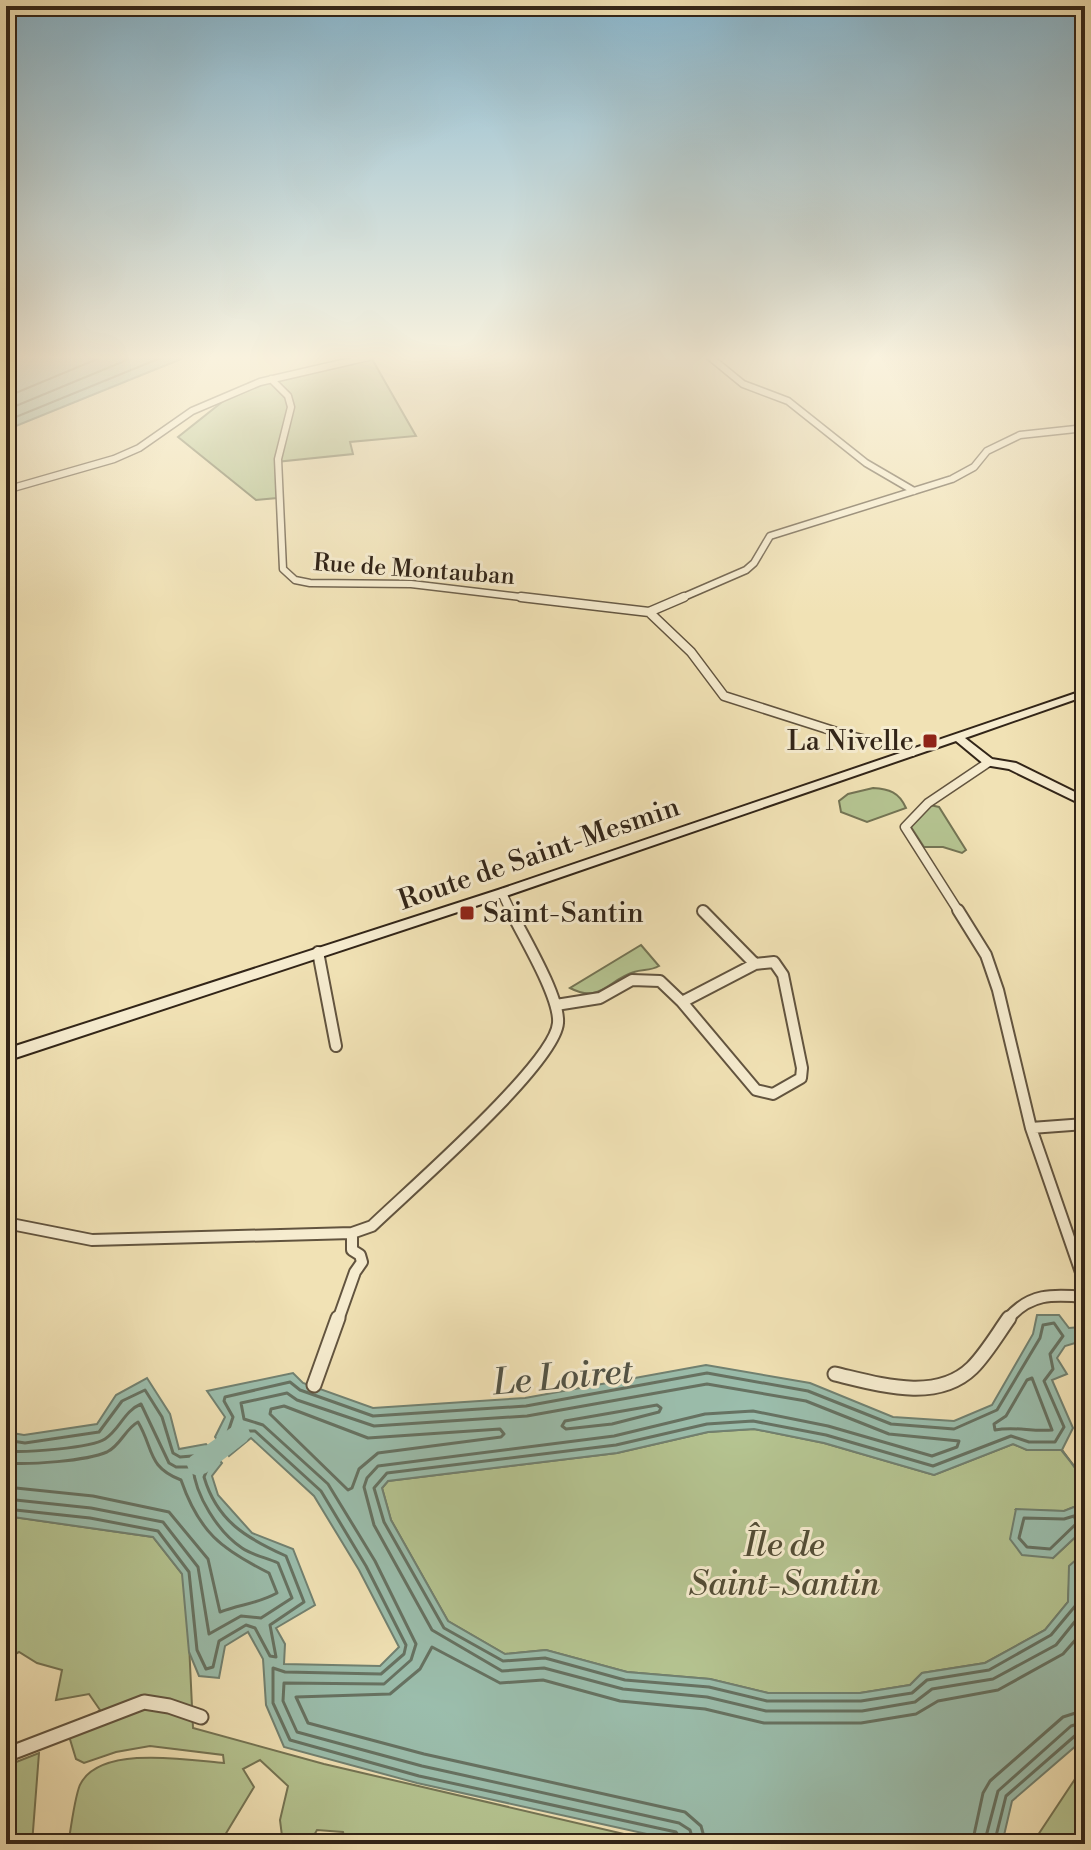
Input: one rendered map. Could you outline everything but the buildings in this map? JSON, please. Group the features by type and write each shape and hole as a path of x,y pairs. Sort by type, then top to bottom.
{"main road":[{"name":"Route de Saint-Mesmin","path":"6,1055 502,893 1085,693"},
{"path":"957,737 989,762 1012,766 1085,802"}],"street":[{"path":"6,490 114,459 146,443"},
{"name":"Rue de Montauban","path":"281,443 278,476 283,569 290,578 310,583 411,584 466,589 649,612"},
{"path":"841,443 866,463 914,491"},
{"path":"912,752 843,734 724,696 691,652 649,612 746,570 754,563 770,536 965,473 987,451 1003,443"},
{"path":"989,762 973,777 911,814 905,827 986,955 998,990 1031,1128 1085,1284"},
{"path":"6,1223 92,1240 352,1233 372,1226 527,1076 555,1036 558,1023 556,1005 502,893"},
{"path":"703,911 755,964"},
{"path":"318,952 336,1046"},
{"path":"556,1005 600,998 632,980 660,981 682,1002 756,1090 766,1094 779,1092 801,1078 802,1068 781,970 770,961 755,964 682,1002"},
{"path":"1031,1128 1085,1124"},
{"path":"314,1385 355,1272 362,1262 360,1255 352,1250 352,1233"},
{"path":"835,1374 875,1383 939,1386 956,1380 975,1367 1008,1320 1033,1298 1047,1295 1085,1297"},
{"path":"6,1755 144,1702 169,1706 201,1717"}],"green space":[{"path":"186,443 350,443 353,454 276,462 277,498 256,500"},
{"path":"873,788 893,792 906,808 867,822 841,812 839,801 848,794"},
{"path":"930,805 939,807 966,850 962,853 943,847 924,847 911,827 914,819"},
{"path":"641,945 659,966 634,972 597,992 580,992 570,988"},
{"name":"Île de Saint-Santin","path":"754,1429 824,1443 934,1475 1013,1444 1027,1450 1062,1450 1081,1475 1079,1505 1064,1511 1016,1510 1053,1558 1085,1528 1085,1552 1070,1566 1068,1602 1045,1630 985,1663 922,1673 910,1685 860,1693 768,1693 710,1679 627,1672 546,1650 505,1654 448,1621 391,1520 382,1488 388,1481 617,1453 708,1432"},
{"path":"6,1516 153,1537 186,1579 193,1728 324,1764 667,1844 346,1844 343,1832 317,1830 309,1844 283,1844 280,1820 288,1786 260,1760 243,1769 254,1787 225,1835 130,1838 129,1844 68,1844 79,1788 92,1771 107,1763 126,1759 169,1758 224,1763 223,1755 150,1746 116,1752 84,1763 76,1759 69,1736 100,1710 89,1694 56,1700 62,1670 37,1663 19,1652 6,1659"},
{"path":"39,1753 32,1844 6,1844 6,1766"},
{"path":"1085,1764 1085,1844 1032,1844"}],"water":[{"path":"1037,1315 1059,1315 1069,1328 1080,1327 1085,1340 1065,1346 1057,1358 1067,1374 1052,1380 1073,1428 1062,1450 1071,1462 1061,1450 1027,1450 1013,1444 934,1475 824,1443 754,1429 708,1432 617,1453 388,1481 382,1488 391,1520 448,1621 505,1654 546,1650 627,1672 710,1679 768,1693 860,1693 910,1685 922,1673 985,1663 1045,1630 1068,1602 1069,1566 1085,1552 1085,1738 1012,1801 1002,1844 692,1844 417,1783 284,1747 266,1705 263,1659 248,1632 225,1646 219,1678 199,1676 189,1652 182,1574 153,1537 6,1516 6,1432 24,1435 97,1424 116,1395 147,1378 170,1414 179,1449 206,1444 222,1463 212,1476 218,1495 252,1533 293,1549 315,1605 276,1628 285,1644 284,1664 380,1666 399,1647 359,1570 314,1496 251,1438 229,1456 215,1437 225,1417 207,1391 293,1373 303,1383 373,1408 525,1398 706,1365 810,1383 893,1417 954,1421 992,1405 1033,1334"},
{"path":"1085,1473 1085,1528 1053,1558 1022,1555 1010,1539 1016,1509 1064,1511 1079,1505 1081,1475"}],"waterway":[{"name":"Le Loiret","path":"198,1465 239,1433"}],"place":[{"name":"La Nivelle","path":"930,741"},
{"name":"Saint-Santin","path":"467,913"}]}
